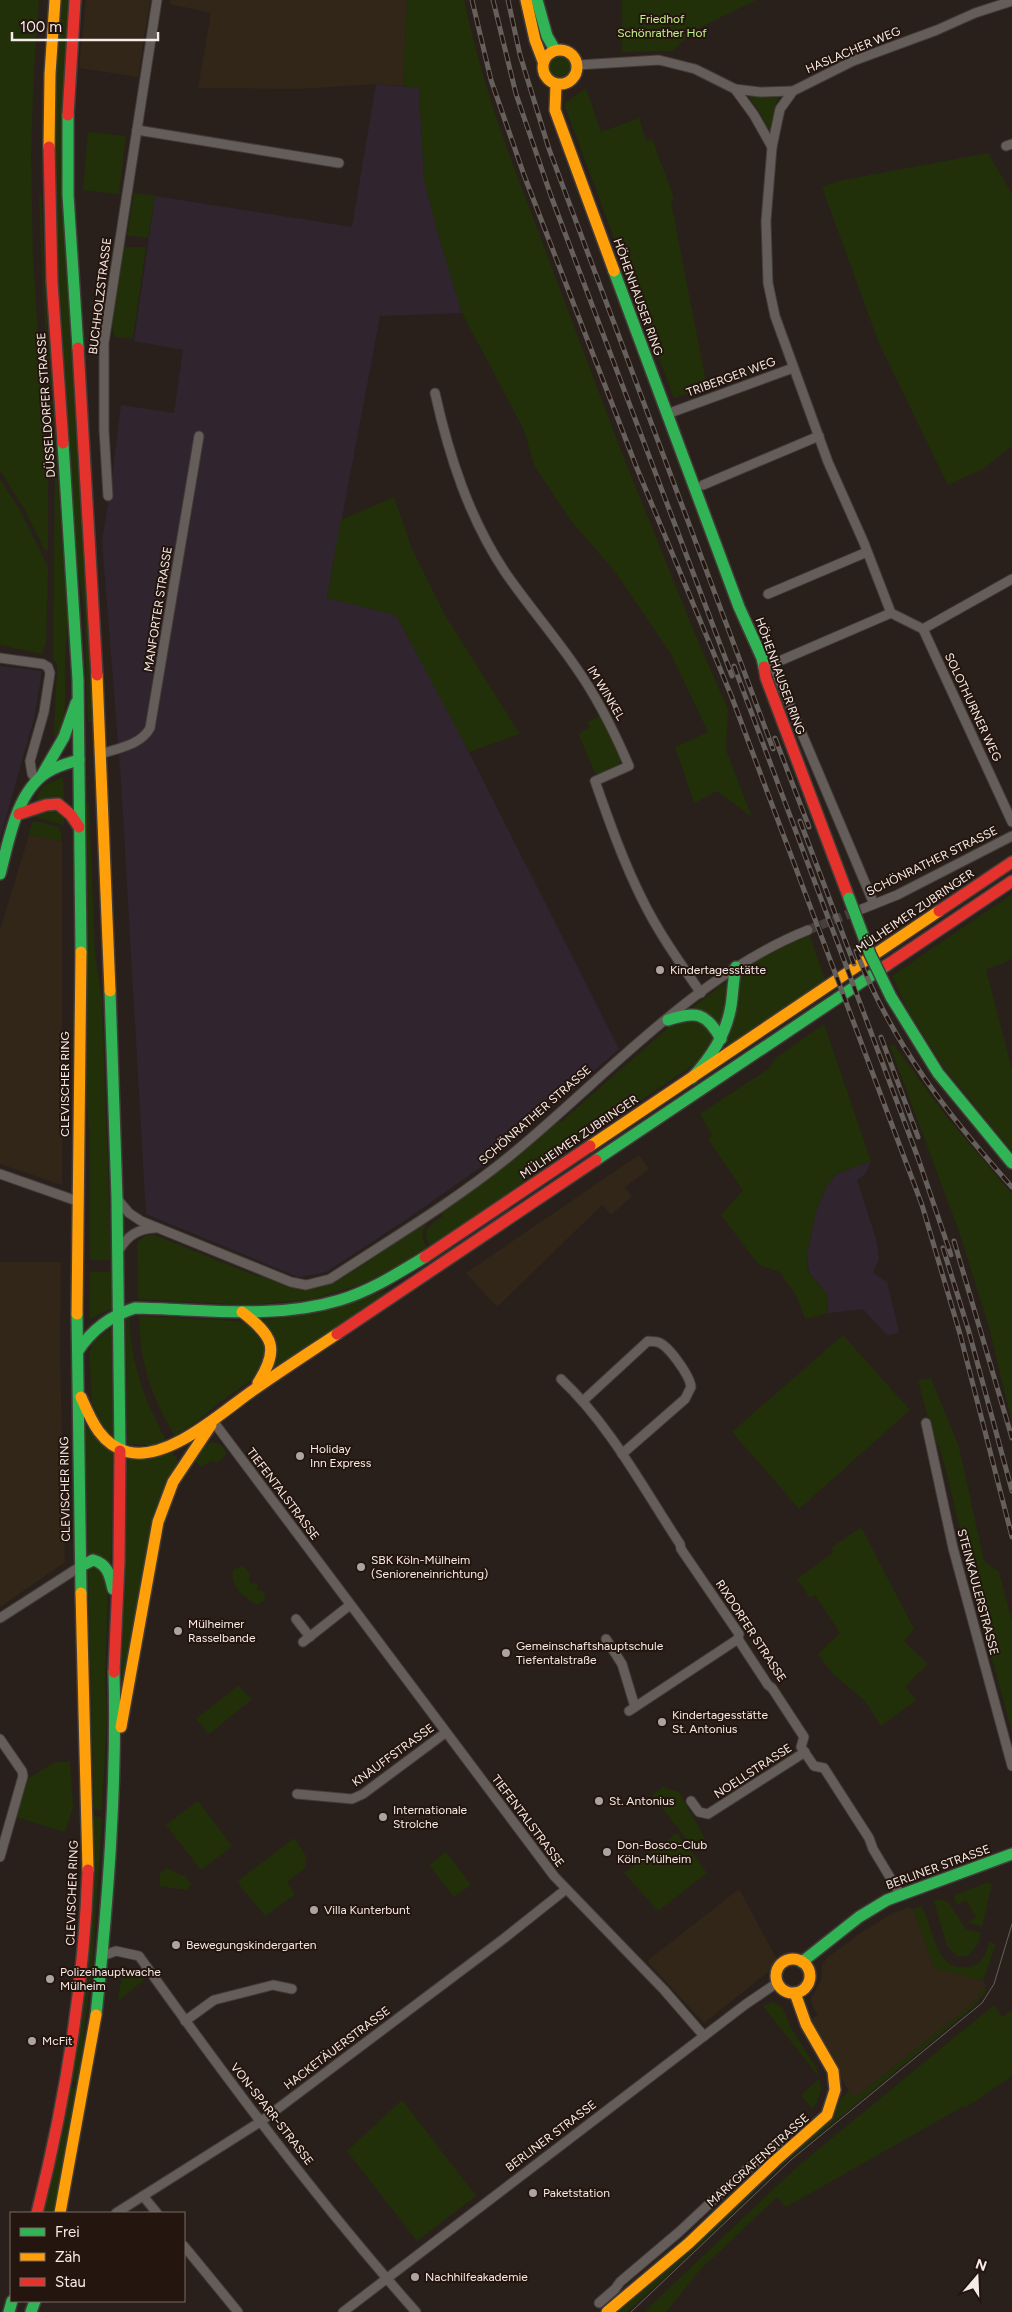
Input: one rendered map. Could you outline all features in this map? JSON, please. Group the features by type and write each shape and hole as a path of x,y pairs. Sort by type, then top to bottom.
{"main road":[{"name":"DÜSSELDORFER STRASSE","path":"55,0 49,96 49,195 52,292 72,580 79,760"},
{"path":"61,2212 94,2030 102,1956 116,1746 114,1661 119,1562 120,1449 117,1198 101,754 93,587 68,195 68,96 74,0"},
{"path":"526,0 536,40 544,61 543,72 550,82 556,84 569,82 574,77 578,65 570,53 563,50 555,50 544,61"},
{"path":"537,0 547,36 555,50"},
{"name":"HÖHENHAUSER RING","path":"556,84 555,110 666,414 740,607 768,666 766,678 870,954 891,997 938,1073 1012,1162"},
{"path":"0,874 26,795 39,778 64,737 78,696"},
{"path":"39,778 59,766 101,754"},
{"name":"CLEVISCHER RING","path":"37,2212 46,2177 70,2052 88,1905 89,1856 77,1386 79,760"},
{"path":"19,814 44,804 56,804 70,813 79,827"},
{"name":"MÜLHEIMER ZUBRINGER","path":"119,1312 143,1308 242,1312 290,1310 323,1304 358,1293 428,1255 1012,862"},
{"path":"77,1386 94,1426 106,1440 120,1449 143,1453 165,1449 213,1421 253,1390 1012,881"},
{"path":"692,1078 716,1050 727,1025 736,967"},
{"path":"668,1020 690,1012 703,1015 713,1023 721,1039"},
{"path":"77,1352 95,1328 119,1312"},
{"path":"242,1312 264,1329 273,1344 273,1355 269,1369 253,1390"},
{"path":"116,1746 124,1718 158,1522 173,1482 213,1421"},
{"path":"81,1566 93,1560 103,1563 108,1571 116,1601"},
{"name":"BERLINER STRASSE","path":"777,1983 776,1974 781,1964 790,1959 802,1962 860,1917 900,1894 1012,1854"},
{"path":"777,1983 784,1991 795,1993 804,1989 810,1980 809,1970 802,1962"},
{"name":"MARKGRAFENSTRASSE","path":"603,2307 689,2243 775,2161 827,2115 835,2090 833,2071 809,2030 795,1993"}],"street":[{"name":"BUCHHOLZSTRASSE","path":"108,496 104,430 104,343 157,0"},
{"name":"HASLACHER WEG","path":"578,65 659,60 695,70 735,90 760,92 793,91 853,61 923,35 974,13 1012,1"},
{"name":"HASLACHER WEG","path":"735,90 754,115 772,147"},
{"path":"793,91 780,109 772,147 766,221 768,283 775,316 793,368"},
{"path":"137,130 339,163"},
{"name":"TRIBERGER WEG","path":"666,414 793,368 828,462 891,613"},
{"name":"IM WINKEL","path":"435,393 456,472 472,512 486,539 505,571 576,668 615,733 629,766 595,781 617,841 642,899 670,948 701,993"},
{"name":"MANFORTER STRASSE","path":"101,754 139,740 146,735 150,728 199,436"},
{"path":"703,485 819,436"},
{"path":"768,594 867,552"},
{"path":"768,666 891,613 923,629 1012,578"},
{"name":"SOLOTHURNER WEG","path":"923,629 1012,822"},
{"path":"0,658 38,663 48,668 50,674 44,712 30,761 32,774 39,778"},
{"name":"HÖHENHAUSER RING","path":"768,666 874,904"},
{"name":"SCHÖNRATHER STRASSE","path":"862,908 897,895 1012,836"},
{"name":"SCHÖNRATHER STRASSE","path":"117,1198 132,1216 155,1228 291,1282 306,1284 330,1279 477,1181 512,1155 619,1058 736,967 760,952 808,930"},
{"path":"0,1174 77,1201"},
{"path":"118,1250 137,1231 155,1228"},
{"path":"584,1400 648,1342 657,1342 665,1347 686,1372 691,1387 685,1398 622,1454"},
{"name":"RIXDORFER STRASSE","path":"561,1379 584,1400 622,1454 680,1544 681,1549 739,1634 738,1639 804,1737 802,1747 805,1752"},
{"name":"TIEFENTALSTRASSE","path":"213,1421 445,1733 565,1890 664,1990 704,2036"},
{"name":"STEINKAULERSTRASSE","path":"926,1423 952,1542 1012,1766"},
{"path":"0,1618 81,1566"},
{"path":"296,1619 307,1639 350,1605"},
{"path":"606,1639 622,1664 632,1709 738,1639"},
{"name":"KNAUFFSTRASSE","path":"297,1794 352,1798 363,1794 445,1733"},
{"path":"0,1739 22,1771 22,1781 0,1857"},
{"path":"805,1752 814,1766 824,1768 869,1838 873,1849 900,1894"},
{"name":"NOELLSTRASSE","path":"691,1801 699,1812 708,1814 805,1752"},
{"name":"HACKETÄUERSTRASSE","path":"118,2212 260,2122 502,1940 565,1890"},
{"name":"VON-SPARR-STRASSE","path":"102,1956 116,1951 139,1956 260,2122 386,2279 416,2312"},
{"name":"BERLINER STRASSE","path":"343,2312 704,2036 777,1983"},
{"path":"185,2021 214,2000 273,1986 292,1989"},
{"name":"MARKGRAFENSTRASSE","path":"603,2307 741,2174 779,2143"},
{"path":"143,2196 156,2212"},
{"path":"185,2247 238,2312"}],"shaded area":[{"path":"86,0 150,0 138,77 79,68"},
{"path":"170,0 407,0 403,86 376,84 298,89 198,88 211,13 170,4"},
{"path":"376,84 419,88 424,179 462,313 380,316 327,597 396,615 438,691 619,1049 495,1157 404,1221 326,1272 298,1277 146,1214 121,781 102,540 121,405 174,413 183,350 134,341 155,196 352,227"},
{"path":"0,666 42,671 34,718 0,839"},
{"path":"29,835 62,841 62,1185 0,1164 0,930"},
{"path":"639,1155 649,1169 625,1187 632,1196 611,1215 602,1205 497,1307 466,1273"},
{"path":"871,1161 865,1174 857,1180 876,1239 879,1258 873,1273 887,1282 899,1332 888,1336 863,1309 828,1313 827,1294 809,1272 807,1256 816,1211 826,1187 836,1174"},
{"path":"0,1262 61,1262 60,1353 65,1562 0,1607"},
{"path":"739,1889 776,1958 768,1972 704,2023 647,1961"},
{"path":"908,1907 913,1909 934,1968 983,1981 986,1985 977,1999 966,2009 854,2099 841,2078 833,2056 814,2026 812,2019 818,2014 813,2008 811,1999 821,1980 822,1965 828,1957 862,1932 891,1914"}],"green space":[{"path":"0,0 39,0 31,154 33,259 48,479 48,550 45,551 24,508 0,471"},
{"path":"61,0 68,0 63,221 89,634 92,722 88,722 84,609 77,561 57,272 55,100"},
{"path":"407,0 464,0 486,83 513,165 621,451 700,646 728,709 726,750 752,817 717,791 694,803 675,747 708,732 671,654 616,573 571,521 534,465 524,430 462,313 424,179 419,88 403,86"},
{"name":"Friedhof Schönrather Hof","path":"622,0 756,0 695,30 672,51 622,52"},
{"path":"560,56 568,59 571,67 568,75 560,78 552,75 549,67 552,59"},
{"path":"586,88 601,132 639,118 646,141 652,139 674,198 671,202 707,387 674,398 564,104"},
{"path":"780,94 775,106 770,130 768,131 761,114 748,95"},
{"path":"88,132 126,136 119,194 83,190"},
{"path":"988,153 1012,194 1012,446 983,469 948,485 879,343 822,187 838,181"},
{"path":"134,193 155,196 148,238 127,235"},
{"path":"39,195 41,195 45,293 67,620 64,712 56,742 54,730 57,664 53,659 55,479 43,293"},
{"path":"124,247 146,247 133,338 115,337 112,326"},
{"path":"0,479 20,510 48,567 46,642 42,654 0,645"},
{"path":"394,497 412,549 446,617 520,734 469,752 396,615 327,598 341,520"},
{"path":"601,715 622,758 618,765 598,774 595,773 579,735 590,727 587,723"},
{"path":"63,777 64,803 33,804 43,786"},
{"path":"85,803 89,803 95,955 102,999 111,1260 90,1260 90,1137 86,1097"},
{"path":"45,808 64,812 64,825 32,816"},
{"path":"36,821 58,827 61,832 61,841 29,835 32,822"},
{"path":"1012,894 1012,958 1002,964 986,969 1012,1070 1012,1151 945,1069 909,1012 892,976"},
{"path":"809,934 826,982 726,1049 730,1012 737,979 750,963 759,957 779,946"},
{"path":"726,982 722,1027 693,1007"},
{"path":"698,1018 714,1039 702,1059 550,1161 484,1212 431,1247 426,1232 430,1226 443,1216 441,1210 499,1171 559,1120 561,1122 670,1026"},
{"path":"824,1024 871,1161 836,1174 826,1187 816,1211 807,1256 808,1272 827,1294 828,1313 805,1319 797,1297 780,1272 759,1265 721,1215 743,1190 708,1139 712,1135 700,1114 768,1069 777,1057"},
{"path":"893,1044 946,1116 1012,1194 1012,1422 989,1327 961,1237 890,1046"},
{"path":"438,1212 439,1215 429,1221 424,1229 423,1238 428,1249 363,1284 313,1299 251,1305 138,1299 137,1243 145,1236 154,1235 259,1277 260,1275 291,1287 311,1289 323,1286 356,1269"},
{"path":"90,1272 111,1272 111,1309 90,1319"},
{"path":"388,1291 275,1370 262,1320 304,1315"},
{"path":"139,1316 246,1323 269,1345 258,1375 219,1403 198,1421 175,1436 159,1407 148,1379 142,1349"},
{"path":"129,1317 133,1352 140,1381 166,1440 151,1445 127,1444 126,1318"},
{"path":"112,1328 112,1435 103,1427 92,1403 89,1352 95,1340"},
{"path":"843,1335 910,1410 799,1509 732,1432"},
{"path":"931,1378 959,1447 984,1561 999,1572 1012,1622 1012,1733 980,1613 946,1471 939,1446 934,1440 918,1380"},
{"path":"85,1426 113,1454 111,1562 88,1557"},
{"path":"211,1442 220,1444 227,1454 216,1463 213,1460 201,1467 194,1460 206,1445"},
{"path":"172,1453 179,1462 121,1692 127,1458 153,1458"},
{"path":"861,1527 914,1629 904,1641 928,1664 905,1686 916,1700 881,1726 865,1701 833,1674 818,1654 840,1633 815,1595 810,1598 797,1579 834,1552 831,1548"},
{"path":"99,1566 108,1585 105,1681 107,1714 102,1810 94,1809 88,1568"},
{"path":"243,1566 250,1574 249,1581 252,1584 257,1583 257,1590 262,1591 265,1595 264,1601 257,1605 239,1591 234,1582 233,1570"},
{"path":"238,1686 252,1699 209,1734 196,1719"},
{"path":"55,1762 70,1762 73,1807 65,1832 16,1817 27,1779"},
{"path":"663,1787 679,1792 705,1839 693,1847 652,1795"},
{"path":"198,1801 232,1846 201,1870 166,1825"},
{"path":"94,1816 102,1817 93,1958 78,2082 68,2080"},
{"path":"677,1833 707,1873 658,1911 624,1873"},
{"path":"294,1838 306,1856 306,1867 287,1882 295,1894 265,1916 237,1882"},
{"path":"446,1852 471,1885 454,1897 429,1865"},
{"path":"166,1868 186,1877 191,1885 186,1890 160,1886 160,1873"},
{"path":"986,1883 992,1884 982,1927 968,1922 976,1917 966,1900 957,1905 954,1897 957,1894"},
{"path":"941,1899 948,1902 966,1929 981,1933 978,1944 968,1956 957,1956 947,1946 934,1901"},
{"path":"921,1906 937,1946 948,1963 957,1967 973,1966 983,1958 989,1942 996,1944 983,1981 934,1968 913,1909"},
{"path":"132,1967 144,1980 118,2001 122,1975"},
{"path":"984,1988 987,1990 972,2008 780,2167 695,2250 627,2312 615,2312 831,2119 839,2101 849,2091 855,2098 966,2009 977,1999"},
{"path":"772,2002 782,2007 792,2030 817,2069 818,2076 763,2006"},
{"path":"994,2005 1002,2017 1012,2011 1012,2076 965,2108 964,2106 786,2207 777,2197 700,2270 666,2312 648,2312 646,2310 798,2166"},
{"path":"819,2079 821,2089 817,2102 812,2109 801,2095"},
{"path":"67,2086 77,2088 55,2212 43,2212"},
{"path":"402,2100 476,2196 417,2241 347,2151"}],"tunnel":[{"path":"808,930 859,910"}],"tram line":[{"path":"631,2312 792,2159 982,2003 994,1984 1012,1924"}],"railway":[{"path":"472,0 491,80 524,175 636,466 731,695 922,1205 960,1334 1012,1537"},
{"path":"493,0 516,94 551,196 732,676"},
{"path":"508,0 520,55 549,149 773,749"},
{"path":"734,666 918,1158 951,1255"},
{"path":"775,738 809,827"},
{"path":"800,821 854,964"},
{"path":"856,951 870,985 886,1016 923,1076 965,1132 1012,1187"},
{"path":"881,1037 918,1137"},
{"path":"954,1241 1012,1438"},
{"path":"943,1248 969,1332 1012,1491"}],"traffic: fast":[{"path":"537,0 547,36 555,50"},
{"path":"68,115 68,195 78,348"},
{"path":"614,271 739,607 762,658 764,667"},
{"path":"63,443 78,680 81,952"},
{"path":"42,775 64,737 76,703"},
{"path":"0,874 15,819 27,793 46,773 62,765 79,760"},
{"path":"849,898 870,954 891,997"},
{"path":"596,1160 887,965"},
{"path":"692,1078 717,1045 729,1017 736,967"},
{"path":"110,991 117,1198 120,1451"},
{"path":"891,997 938,1073 1012,1163"},
{"path":"668,1020 686,1015 699,1016 710,1023 721,1039"},
{"path":"78,1351 89,1336 102,1324 135,1308 264,1312 315,1306 363,1292 425,1257"},
{"path":"77,1314 81,1593"},
{"path":"81,1566 93,1560 102,1564 109,1575 113,1589"},
{"path":"96,2015 111,1844 115,1715 114,1672"},
{"path":"802,1962 859,1917 887,1900 1012,1854"},
{"path":"9,2312 12,2302"},
{"path":"31,2312 35,2302"}],"traffic: slow":[{"path":"49,147 50,74 55,0"},
{"path":"526,0 535,40 543,61"},
{"path":"560,50 567,51 572,55 576,60 577,67 576,74 572,79 567,83 560,84 553,83 548,79 544,74 543,67 544,60 548,55 553,51 560,50"},
{"path":"556,84 555,110 614,271"},
{"path":"97,675 110,991"},
{"path":"590,1146 939,911"},
{"path":"77,1314 81,952"},
{"path":"242,1312 261,1328 270,1343 269,1361 258,1383"},
{"path":"81,1397 93,1423 111,1444 128,1452 144,1453 161,1449 178,1442 212,1421 242,1398 337,1334"},
{"path":"121,1727 158,1522 173,1482 211,1425"},
{"path":"81,1593 88,1870"},
{"path":"793,1959 800,1960 805,1964 809,1969 810,1976 809,1983 805,1988 800,1992 793,1993 786,1992 781,1988 777,1983 776,1976 777,1969 781,1964 786,1960 793,1959"},
{"path":"607,2312 689,2243 775,2161 827,2115 835,2090 833,2071 806,2024 795,1993"},
{"path":"60,2212 96,2015"}],"traffic: jam":[{"path":"68,115 75,0"},
{"path":"49,147 52,282 63,443"},
{"path":"78,348 97,675"},
{"path":"764,667 766,678 849,898"},
{"path":"19,814 46,805 58,804 71,815 79,827"},
{"path":"939,911 1012,862"},
{"path":"887,965 1012,881"},
{"path":"425,1257 590,1146"},
{"path":"337,1334 596,1160"},
{"path":"114,1672 119,1562 120,1451"},
{"path":"37,2212 56,2129 72,2043 86,1913 88,1870"}],"place":[{"name":"Kindertagesstätte","path":"660,970"},
{"name":"Holiday Inn Express","path":"300,1456"},
{"name":"SBK Köln-Mülheim (Senioreneinrichtung)","path":"361,1567"},
{"name":"Mülheimer Rasselbande","path":"178,1631"},
{"name":"Gemeinschaftshauptschule Tiefentalstraße","path":"506,1653"},
{"name":"Kindertagesstätte St. Antonius","path":"662,1722"},
{"name":"St. Antonius","path":"599,1801"},
{"name":"Internationale Strolche","path":"383,1817"},
{"name":"Don-Bosco-Club Köln-Mülheim","path":"607,1852"},
{"name":"Villa Kunterbunt","path":"314,1910"},
{"name":"Bewegungskindergarten","path":"176,1945"},
{"name":"Polizeihauptwache Mülheim","path":"50,1979"},
{"name":"McFit","path":"32,2041"},
{"name":"Paketstation","path":"533,2193"},
{"name":"Nachhilfeakademie","path":"415,2277"}]}
